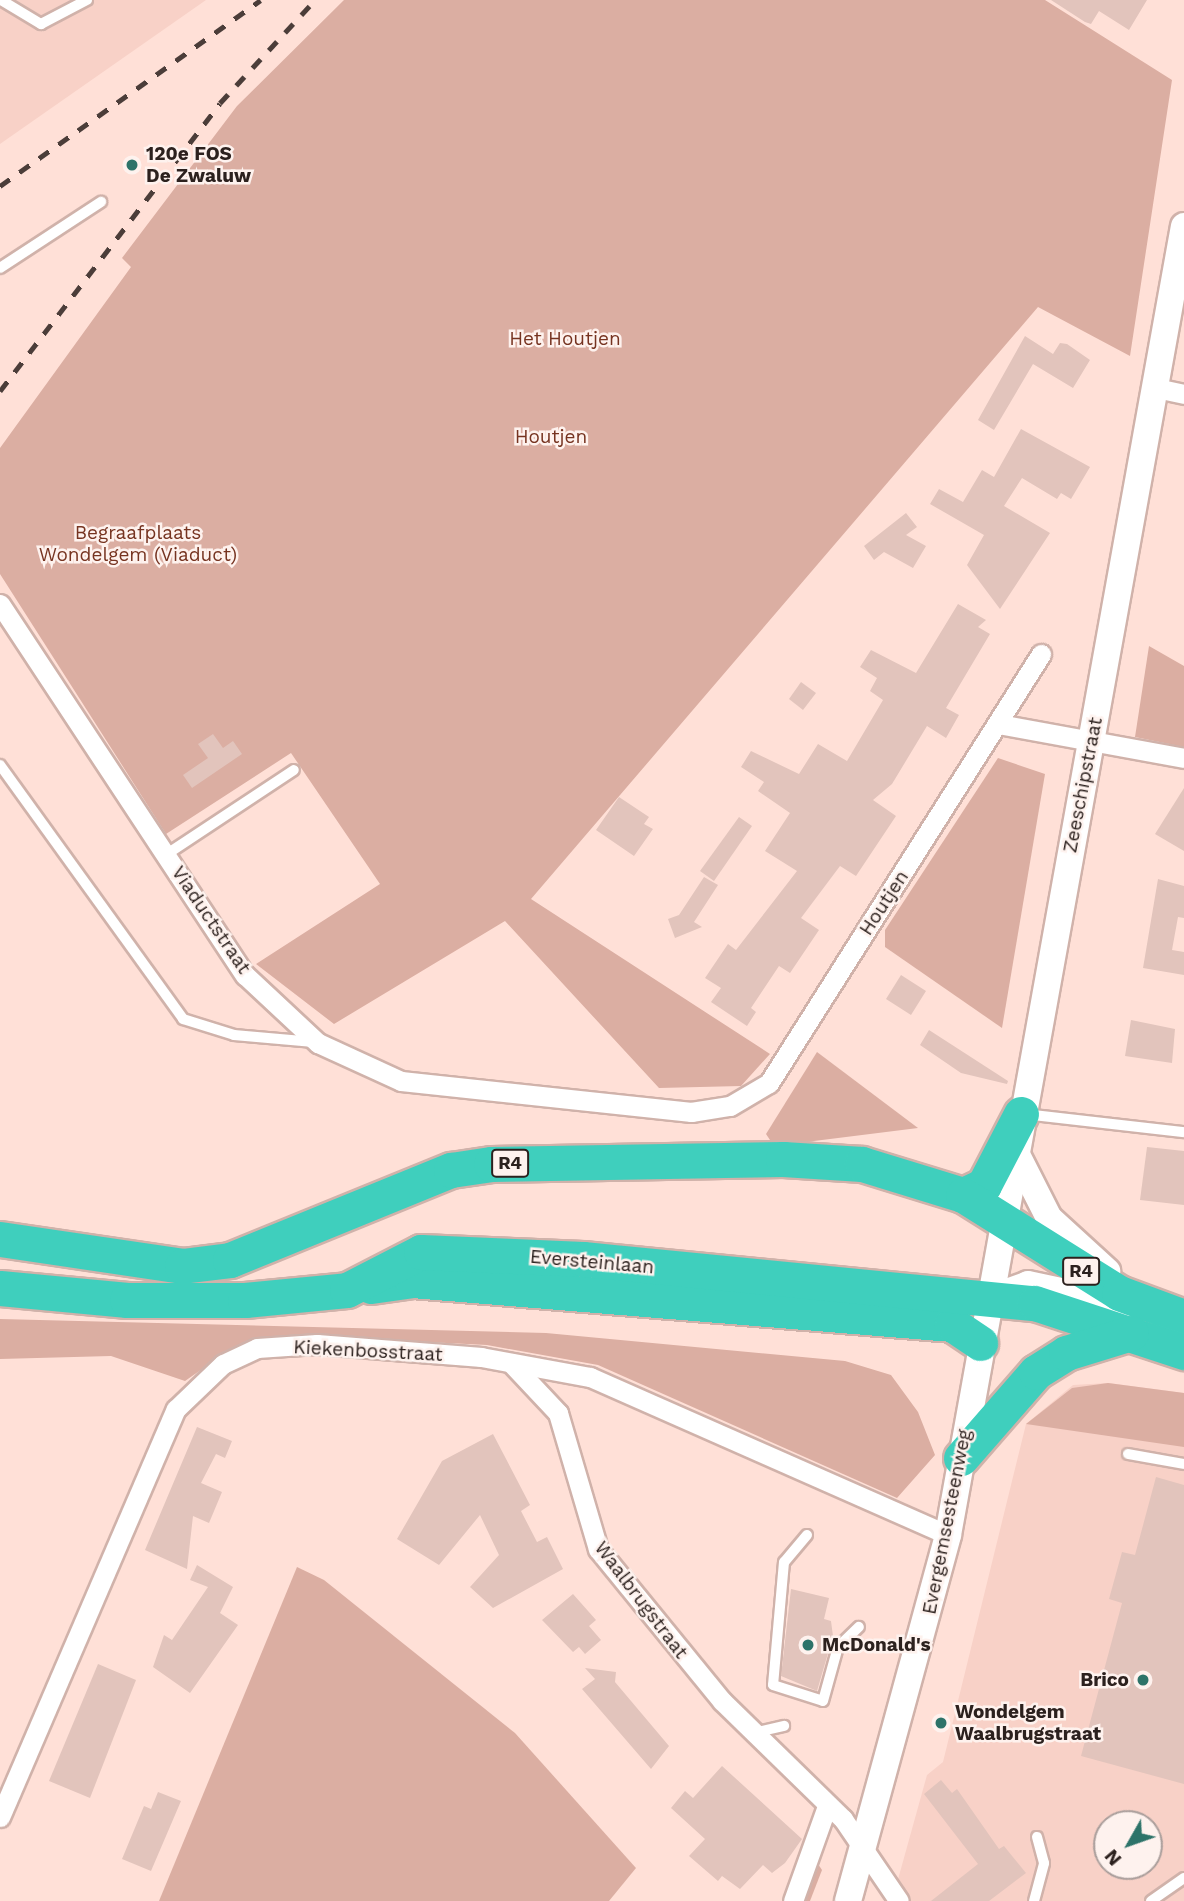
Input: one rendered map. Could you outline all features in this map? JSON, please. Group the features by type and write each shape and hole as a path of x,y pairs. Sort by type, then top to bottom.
{"highway":[{"path":"963,1195 984,1185 1021,1114"},
{"name":"R4","path":"14,1239 130,1263 230,1260 451,1170 544,1161 862,1164 963,1195 1119,1293 1175,1315"},
{"name":"Eversteinlaan","path":"0,1288 153,1300 245,1300 347,1290 421,1252 583,1259 988,1299 1078,1313 1184,1352"},
{"path":"347,1290 412,1280 952,1324 980,1343"},
{"path":"961,1458 1037,1372 1066,1353 1130,1333"}],"main road":[{"name":"Zeeschipstraat","path":"980,1343 1184,226"},
{"path":"1015,1150 1049,1218 1094,1261 1175,1315"},
{"path":"988,1299 1028,1284 1175,1315"},
{"name":"Evergemsesteenweg","path":"848,1901 865,1852 948,1535 980,1343"}],"street":[{"path":"1156,388 1184,394"},
{"name":"Viaductstraat","path":"0,604 245,975 318,1043 401,1080 691,1112 730,1106 769,1083"},
{"name":"Houtjen","path":"769,1083 1041,654"},
{"path":"999,724 1184,758"},
{"name":"Kiekenbosstraat","path":"0,1817 176,1409 197,1384 257,1348 317,1344 511,1363 590,1377 948,1535"},
{"name":"Waalbrugstraat","path":"511,1363 558,1413 598,1549 752,1733 827,1805 865,1852 899,1901"},
{"path":"793,1901 827,1805"}],"lane":[{"path":"1,0 41,24 87,0"},
{"path":"0,268 101,202"},
{"path":"0,765 183,1018 234,1035 318,1043"},
{"path":"167,854 294,770"},
{"path":"1021,1114 1184,1132"},
{"path":"1128,1454 1184,1464"},
{"path":"807,1535 784,1562 773,1685 823,1702 838,1647 859,1627"},
{"path":"752,1733 784,1726"},
{"path":"1034,1901 1044,1863 1037,1837"},
{"path":"1151,1901 1184,1878"}],"shaded area":[{"path":"0,0 206,0 0,144"},
{"path":"1108,1383 1184,1393 1184,1901 892,1901 927,1775 943,1762 1026,1424 1073,1385"}],"green space":[{"name":"Het Houtjen","path":"344,0 1045,0 1172,80 1130,356 1038,307 531,899 770,1054 741,1086 659,1088 505,921 334,1024 256,964 380,884 291,753 166,834 0,574 0,448 131,267 122,258 237,106"},
{"path":"1149,646 1184,666 1184,747 1135,737"},
{"path":"998,758 1045,774 1002,1028 885,947 885,930"},
{"path":"817,1052 918,1128 774,1146 766,1134"},
{"path":"0,1319 546,1333 845,1361 891,1375 918,1412 935,1455 897,1498 598,1365 487,1345 346,1338 225,1353 185,1381 111,1356 0,1359"},
{"path":"1108,1383 1184,1393 1184,1447 1026,1424 1072,1388"},
{"path":"297,1567 324,1580 515,1733 636,1868 609,1901 159,1901"},
{"path":"818,1864 822,1870 810,1901 801,1901"}],"building":[{"path":"1051,0 1147,0 1129,30 1099,11 1091,24 1085,22"},
{"path":"1025,336 1053,354 1060,343 1067,344 1090,360 1073,388 1033,364 994,430 978,420"},
{"path":"1021,429 1090,467 1071,499 1061,493 1057,499 1022,478 1004,506 1050,533 1000,609 967,565 984,535 930,504 939,489 963,502 982,470 994,477"},
{"path":"906,513 917,527 906,535 926,546 913,568 884,552 874,560 864,546"},
{"path":"958,604 986,620 978,627 990,634 946,708 959,715 946,738 927,726 892,784 873,800 896,816 856,876 840,866 801,918 819,930 790,973 779,966 751,1008 756,1012 747,1026 711,1002 721,988 705,978 728,944 736,950 797,871 765,851 790,813 758,791 764,782 741,767 751,751 799,774 818,744 847,761 883,700 870,691 877,678 860,667 871,650 916,673"},
{"path":"801,682 816,693 803,710 789,699"},
{"path":"213,734 223,748 233,741 242,754 192,788 183,775 208,758 198,744"},
{"path":"1184,788 1184,851 1155,834"},
{"path":"619,797 649,817 644,824 653,829 634,856 596,830"},
{"path":"739,817 752,826 714,881 700,871"},
{"path":"704,877 718,885 694,922 702,927 675,938 668,919 679,915"},
{"path":"1158,879 1184,886 1184,918 1178,917 1172,950 1184,952 1184,975 1143,968"},
{"path":"901,975 926,991 911,1015 886,999"},
{"path":"1131,1020 1175,1029 1172,1063 1125,1056"},
{"path":"929,1030 1008,1081 1007,1084 961,1073 920,1045"},
{"path":"1147,1147 1184,1151 1184,1205 1140,1200"},
{"path":"197,1427 232,1441 225,1458 216,1454 201,1483 222,1492 209,1523 193,1516 187,1569 145,1550"},
{"path":"493,1434 530,1505 521,1511 537,1542 547,1537 563,1569 493,1608 470,1587 499,1555 480,1515 439,1565 397,1539 442,1461"},
{"name":"Brico","path":"1156,1477 1184,1485 1184,1784 1081,1756 1122,1603 1109,1599 1122,1552 1135,1555"},
{"path":"197,1565 233,1587 220,1613 238,1625 190,1693 153,1667 164,1635 172,1640 208,1587 190,1580"},
{"name":"McDonald's","path":"791,1589 829,1598 824,1619 831,1621 833,1636 817,1691 781,1676"},
{"path":"573,1594 596,1620 589,1626 601,1640 585,1654 579,1647 573,1652 542,1620"},
{"path":"98,1664 136,1680 90,1798 49,1781"},
{"path":"585,1668 616,1672 615,1682 669,1746 651,1769 582,1689 595,1679"},
{"path":"722,1766 802,1839 785,1863 772,1873 763,1865 740,1889 722,1876 718,1881 689,1856 705,1839 671,1808 685,1791 693,1798"},
{"path":"941,1780 952,1793 957,1789 999,1849 1004,1846 1026,1873 989,1901 931,1901 978,1864 924,1794"},
{"path":"158,1792 181,1801 151,1871 122,1859 144,1806 151,1809"}],"railway":[{"path":"0,186 261,0"},
{"path":"0,391 220,103 315,0"}],"place":[{"name":"120e FOS De Zwaluw","path":"132,165"},
{"name":"McDonald's","path":"808,1645"},
{"name":"Brico","path":"1143,1680"},
{"name":"Wondelgem Waalbrugstraat","path":"941,1723"}],"park label":[{"name":"Begraafplaats Wondelgem (Viaduct)","path":"138,544"}]}
